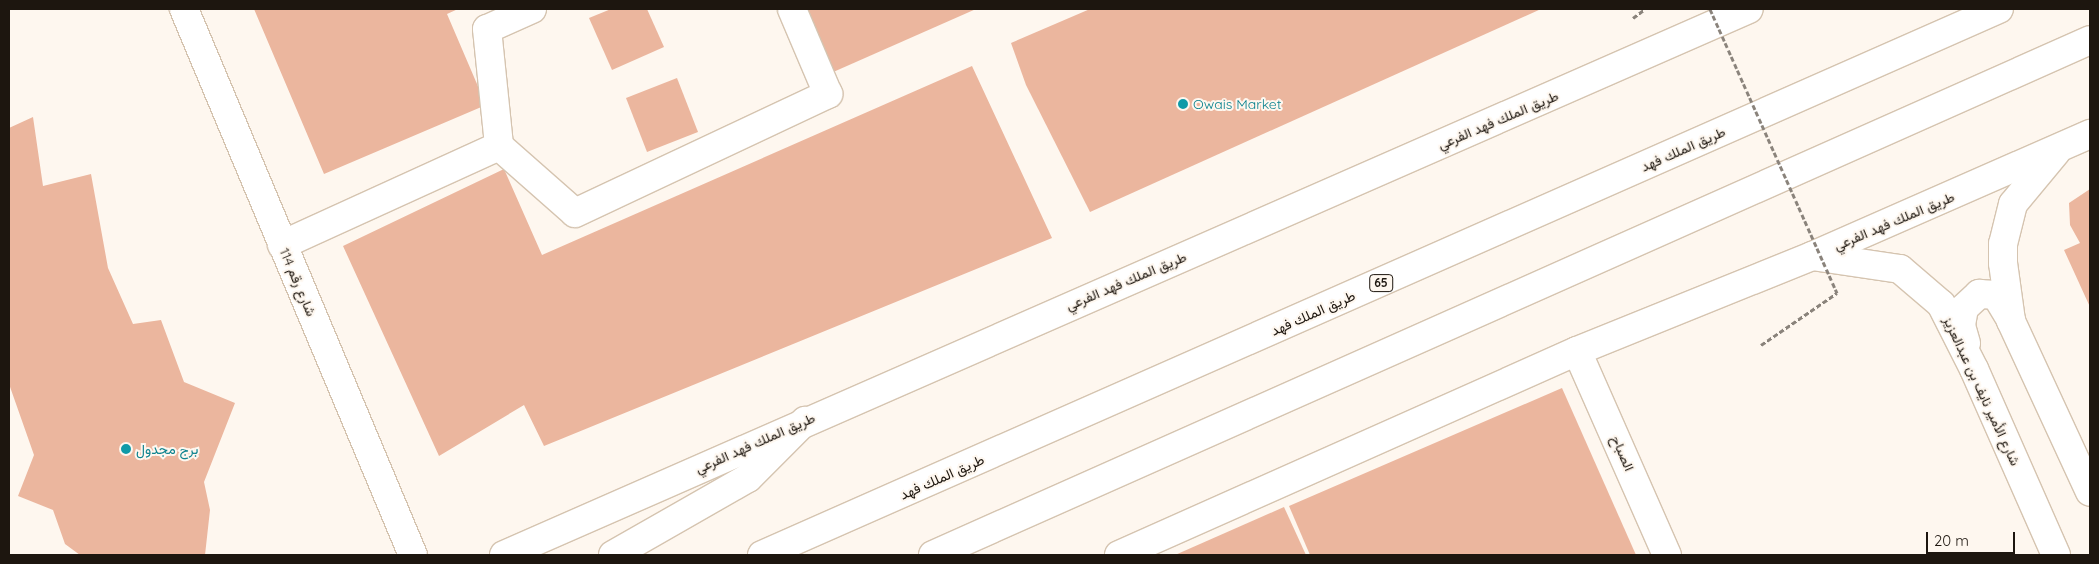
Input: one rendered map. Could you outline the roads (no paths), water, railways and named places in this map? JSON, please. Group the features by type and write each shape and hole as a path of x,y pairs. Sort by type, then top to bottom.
{"main road":[{"name":"شارع رقم 114","path":"184,9 413,555"},
{"path":"532,9 487,29 498,146 574,213 828,94 792,9"},
{"path":"1698,33 1718,9"},
{"name":"طريق الملك فهد الفرعي","path":"504,555 805,421 1698,33 1749,9"},
{"name":"طريق الملك فهد","path":"762,555 2000,9"},
{"path":"933,555 2090,40"},
{"name":"طريق الملك فهد الفرعي","path":"1120,555 1576,351 1812,256 2056,152 2090,134"},
{"path":"282,244 498,146"},
{"path":"2012,321 2003,244 2012,204 2056,152"},
{"name":"شارع الأمير نايف بن عبدالعزيز","path":"1812,256 1900,269 1941,304 1974,369 2056,555"},
{"path":"1974,369 1961,325 1964,308 1979,294 1996,295 2012,321 2090,492"},
{"name":"الصباح","path":"1576,351 1667,555"},
{"path":"613,555 748,478 805,421"}],"place":[{"name":"Owais Market","path":"1183,104"},
{"name":"برج مجدول","path":"126,449"}]}
